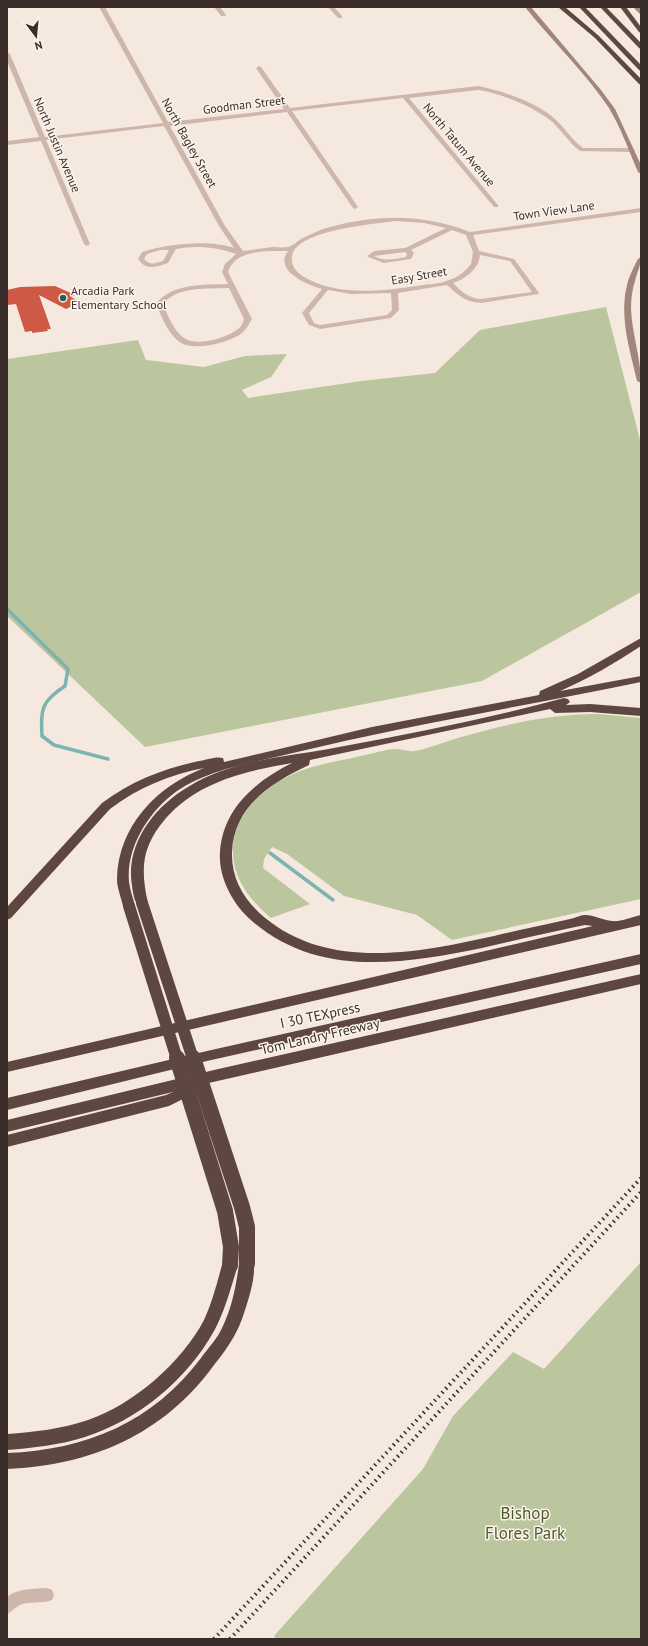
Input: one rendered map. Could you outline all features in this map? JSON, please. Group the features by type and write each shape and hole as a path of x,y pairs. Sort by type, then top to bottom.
{"highway":[{"path":"561,7 597,37 641,83"},
{"path":"582,7 641,69"},
{"path":"602,7 641,46"},
{"path":"623,7 641,31"},
{"path":"527,706 596,670 641,641"},
{"path":"7,1442 42,1439 93,1426 135,1405 161,1384 189,1355 208,1326 222,1295 230,1265 231,1246 225,1211 136,904 136,863 139,851 150,829 160,816 171,804 187,792 206,781 235,772 271,763 317,756 527,706 562,696 641,679"},
{"path":"7,916 106,806 138,784 157,775 267,751 311,745 527,706 566,702 641,688"},
{"path":"527,706 590,708 641,712"},
{"path":"7,1461 42,1458 99,1444 130,1430 156,1414 180,1393 202,1370 229,1332 244,1291 247,1264 247,1228 242,1207 136,904 123,878 128,849 143,818 167,793 185,781 213,768 311,745"},
{"path":"317,756 278,774 257,790 241,806 232,822 227,840 225,859 229,876 236,894 246,908 260,923 276,934 295,943 342,956 400,958 429,954 585,920 613,927"},
{"path":"7,1067 641,920"},
{"name":"I 30 TEXpress","path":"7,1104 207,1056 641,959"},
{"name":"Tom Landry Freeway","path":"7,1126 214,1076 641,979"},
{"path":"7,1141 170,1100 214,1076"}],"main road":[{"path":"528,7 612,109 641,172"},
{"path":"636,7 641,13"},
{"path":"632,150 641,149"},
{"path":"641,259 629,286 628,307 630,328 641,381"}],"street":[{"name":"North Bagley Street","path":"102,7 222,226 240,253"},
{"path":"217,7 223,15"},
{"path":"331,7 340,17"},
{"name":"North Justin Avenue","path":"7,54 87,244"},
{"path":"259,68 355,207"},
{"name":"Goodman Street","path":"7,143 288,110 485,89 496,92 547,115 582,150 632,150"},
{"name":"North Tatum Avenue","path":"405,97 496,206"},
{"name":"Town View Lane","path":"469,234 641,210"},
{"path":"173,248 186,245 225,247 240,253 274,249 291,249 303,241 327,230 355,224 410,219 423,220 453,227 469,234 477,253 512,260 536,293 473,301 462,296 449,283"},
{"path":"406,250 411,253 409,258 389,262 376,260 370,256 374,253 406,250 453,227"},
{"name":"Easy Street","path":"291,249 288,259 290,270 309,282 326,288 370,293 394,292 449,283 463,276 475,264 477,253"},
{"path":"231,286 202,287 177,292 161,300 159,304 167,319 184,342 203,344 215,342 239,332 246,325 248,319 225,272 227,265 240,253"},
{"path":"326,288 305,314 311,324 320,327 389,317 396,310 394,292"},
{"path":"7,1607 17,1598 47,1595"}],"green space":[{"path":"606,307 641,444 641,592 482,681 145,747 7,616 7,359 138,340 146,360 204,367 245,356 287,354 271,377 242,390 248,398 361,381 435,373 480,330"},
{"path":"580,714 641,718 641,899 452,940 417,915 344,896 287,854 272,847 264,859 263,868 310,904 271,918 249,895 238,877 233,857 233,846 241,819 259,796 270,787 296,773 320,765 385,750 421,750 478,732 512,724"},
{"name":"Bishop Flores Park","path":"641,1262 641,1639 276,1639 274,1636 423,1469 453,1416 513,1352 544,1369"}],"building":[{"name":"Arcadia Park Elementary School","path":"55,286 75,295 71,297 81,302 66,309 39,295 51,329 47,329 48,331 32,333 32,331 25,332 16,304 7,305 7,290 20,287"}],"waterway":[{"path":"7,609 68,669 65,686 51,696 44,706 42,712 42,736 54,745 108,759"},
{"path":"270,853 333,900"}],"railway":[{"path":"214,1639 641,1178"},
{"path":"230,1639 641,1192"}],"place":[{"name":"Arcadia Park Elementary School","path":"63,298"}]}
